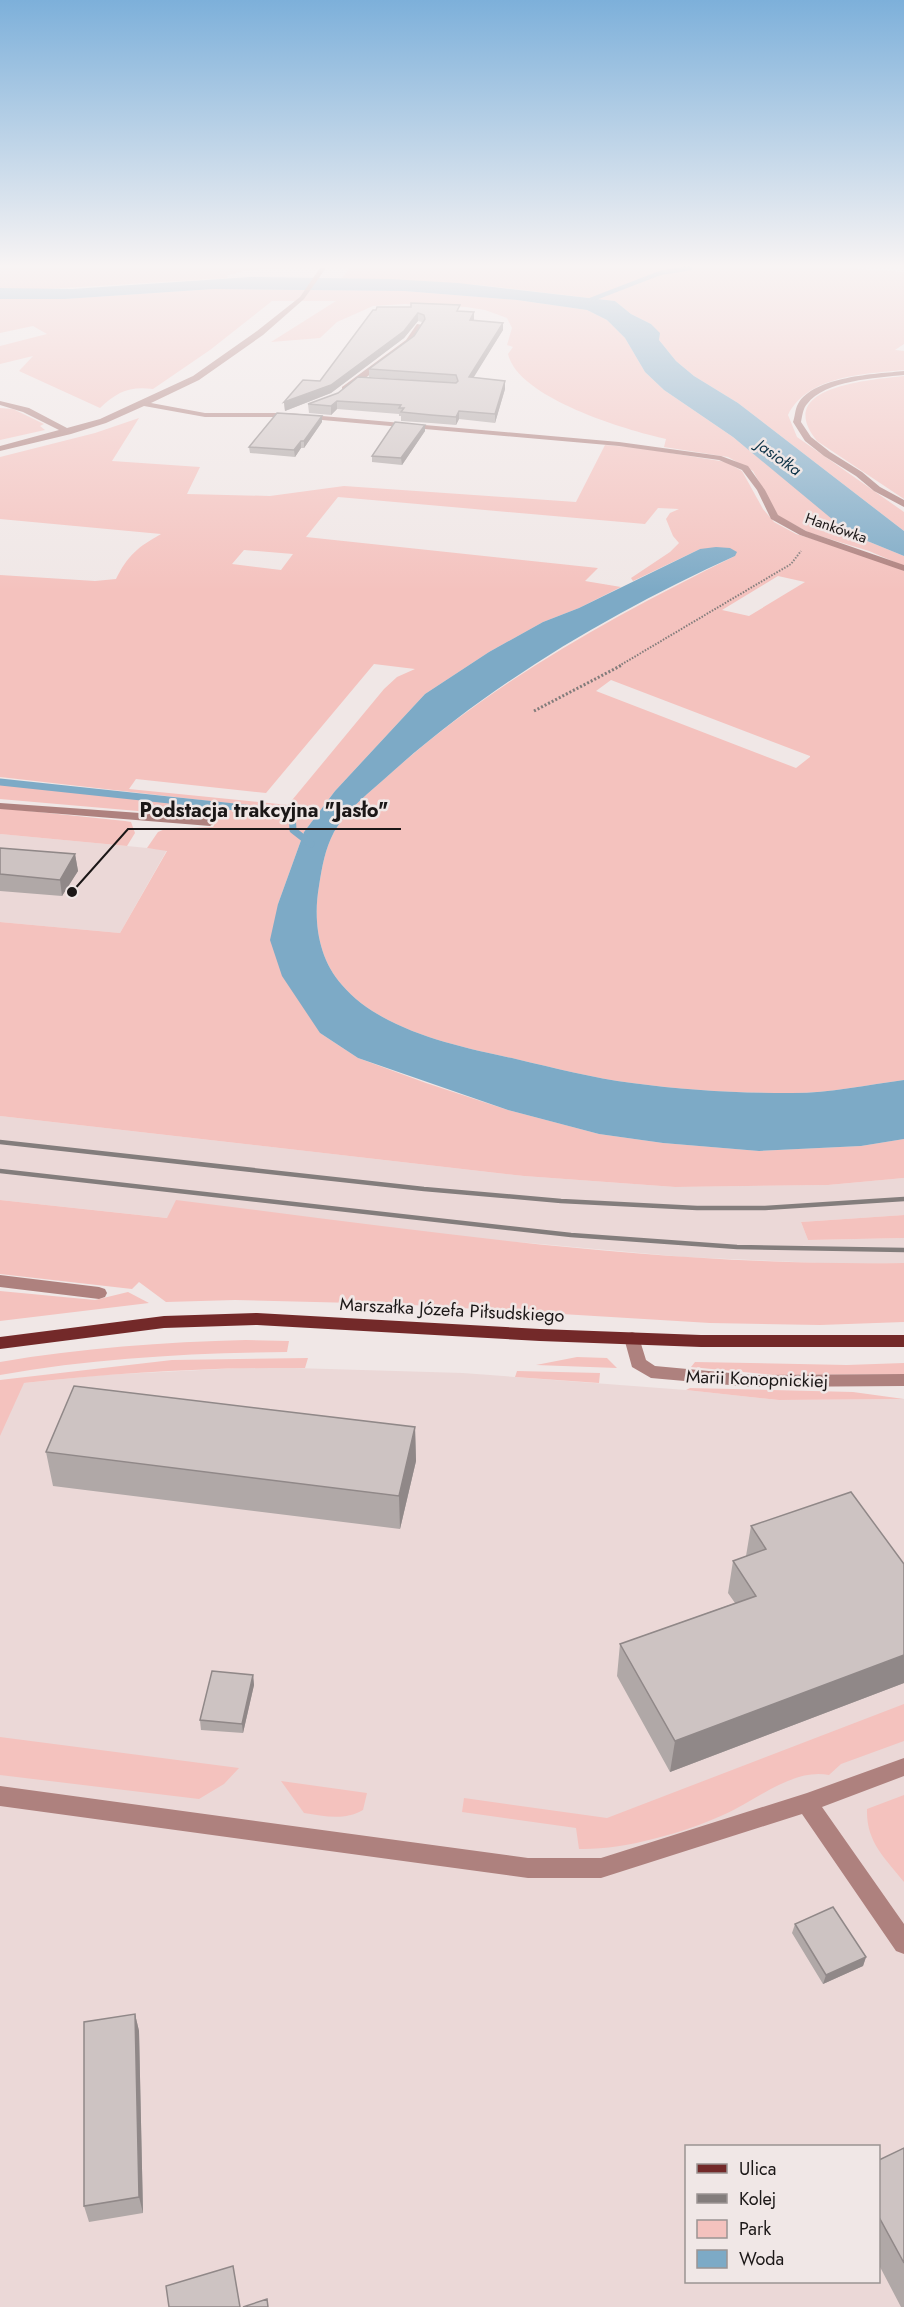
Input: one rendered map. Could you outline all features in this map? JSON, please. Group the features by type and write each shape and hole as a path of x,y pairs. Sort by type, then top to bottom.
{"main road":[{"name":"Marszałka Józefa Piłsudskiego","path":"0,1343 164,1322 257,1319 632,1338 854,1343 904,1341"}],"street":[{"path":"0,449 103,421 144,404 199,376"},
{"path":"335,397 363,376"},
{"path":"882,376 832,384 802,404 797,422 808,439 827,454 859,474 877,489 904,504"},
{"path":"356,381 367,382"},
{"path":"0,403 26,410 68,432"},
{"name":"Hankówka","path":"144,404 205,415 288,415 619,444 721,458 745,468 761,490 774,517 803,533 872,555 904,568"},
{"path":"288,415 310,408"},
{"path":"0,806 210,822"},
{"path":"0,1281 99,1293"},
{"name":"Marii Konopnickiej","path":"632,1338 638,1363 651,1372 752,1381 904,1380"},
{"path":"0,1796 528,1868 563,1870 601,1868 807,1803 904,1767"},
{"path":"807,1803 904,1943"}],"path":[{"path":"534,711 600,678 791,564 801,554 803,533"}],"shaded area":[{"path":"0,834 167,850 120,933 0,922"},
{"path":"0,1116 524,1176 675,1187 828,1185 904,1178 904,1215 801,1222 808,1240 904,1238 904,1263 839,1264 684,1257 529,1243 168,1218 0,1200"},
{"path":"261,1367 463,1373 686,1390 779,1400 904,1399 904,2307 0,2307 0,1388 24,1383 102,1375"}],"green space":[{"path":"29,376 172,376 153,389 137,388 124,391 100,408"},
{"path":"522,376 649,376 664,390 733,437 855,536 904,556 904,566 869,551 810,533 778,516 753,471 728,457 664,447 666,439 601,420 576,410 531,385"},
{"path":"694,376 852,376 823,384 809,392 797,402 788,415 797,437 904,512 904,531 738,403"},
{"path":"904,376 904,499 817,441 806,423 807,408 816,397 831,389 870,380"},
{"path":"0,408 13,409 44,424 40,426 45,430 0,440"},
{"path":"139,418 112,461 200,467 187,494 270,496 344,486 576,502 605,445 640,448 726,462 742,471 763,509 774,522 796,534 870,556 904,571 904,1080 801,1093 690,1089 617,1081 471,1049 423,1035 399,1025 358,1001 342,985 327,963 319,938 317,899 328,845 345,816 359,801 429,741 512,681 599,628 735,556 700,549 633,581 631,578 670,552 679,543 673,536 666,519 670,513 679,509 658,508 645,524 338,497 306,537 598,568 585,581 621,587 579,608 543,622 489,652 425,694 335,791 304,832 278,904 320,1033 358,1058 508,1110 599,1134 663,1143 759,1151 861,1146 904,1139 904,1178 828,1185 675,1187 524,1176 0,1116 0,922 120,933 167,851 147,848 158,832 165,829 213,827 218,818 0,799 0,784 284,814 288,810 0,777 0,575 95,581 116,579 134,552 161,534 0,519 0,457 95,433","holes":["244,550 293,554 281,570 232,564","778,576 805,582 749,616 722,610","374,664 415,669 397,677 384,689 288,805 129,789 136,779 266,793","611,680 810,757 796,768 596,691"]},
{"path":"0,808 131,822 135,833 127,846 0,834"},
{"path":"0,1200 167,1218 176,1200 448,1234 630,1253 813,1263 904,1263 904,1322 820,1325 710,1323 396,1304 235,1300 166,1302 139,1282 132,1289 0,1274"},
{"path":"904,1215 904,1238 808,1240 801,1222"},
{"path":"0,1291 95,1300 128,1292 149,1303 0,1321"},
{"path":"246,1340 289,1341 287,1352 143,1358 71,1364 0,1375 0,1362 30,1357 123,1346"},
{"path":"577,1357 607,1358 617,1368 536,1365"},
{"path":"308,1358 305,1368 164,1371 24,1383 0,1436 0,1380 172,1360"},
{"path":"695,1362 847,1365 904,1363 904,1374 774,1375 691,1367"},
{"path":"517,1371 600,1373 599,1383 515,1377"},
{"path":"690,1388 853,1392 904,1399 779,1400 686,1390"},
{"path":"904,1704 904,1741 841,1764 829,1775 801,1776 788,1781 723,1815 653,1839 615,1847 579,1849 576,1828 462,1812 464,1798 607,1818"},
{"path":"0,1737 239,1768 224,1784 199,1799 0,1775"},
{"path":"281,1781 367,1793 363,1810 341,1817 304,1813"},
{"path":"904,1795 904,1882 873,1840 867,1809"}],"water":[{"name":"Jasiołka","path":"649,376 694,376 738,403 904,531 904,556 855,536 733,437 664,390"},
{"path":"730,548 737,552 735,556 598,626 511,680 469,709 429,741 352,808 334,832 323,865 317,899 317,925 323,951 334,974 358,1001 399,1025 423,1035 471,1049 574,1072 651,1085 748,1092 816,1092 904,1080 904,1139 861,1146 759,1151 663,1143 599,1134 508,1110 358,1058 320,1033 282,976 270,940 278,904 304,832 335,791 425,694 489,652 543,622 579,608 700,549"}],"building":[{"path":"324,376 344,376 331,385 284,402 303,380 320,381"},
{"path":"456,376 505,381 495,414 459,411 456,417 401,412 404,408 399,408 401,405 337,401 331,406 308,404 338,393 358,377 456,383 458,381"},
{"path":"277,413 322,416 304,441 301,441 294,450 249,447"},
{"path":"395,422 425,425 401,458 372,456"},
{"path":"0,848 75,854 60,880 0,874"},
{"path":"74,1386 415,1427 399,1496 46,1452"},
{"path":"851,1492 904,1564 904,1655 675,1741 620,1644 756,1596 733,1561 766,1549 751,1526"},
{"path":"212,1671 253,1675 242,1724 200,1720"},
{"path":"833,1907 866,1957 826,1975 795,1924"},
{"path":"135,2014 139,2197 84,2206 84,2022"},
{"path":"904,2148 904,2263 880,2219 880,2160"},
{"path":"233,2266 240,2307 169,2307 166,2286"},
{"path":"267,2299 268,2307 243,2307"}],"waterway":[{"path":"0,782 292,813 293,830 311,844"}],"railway":[{"path":"0,1142 424,1189 561,1201 697,1208 765,1208 904,1199"},
{"path":"0,1171 571,1235 737,1247 904,1250"}],"place":[{"name":"Podstacja trakcyjna \"Jasło\"","path":"72,892"}]}
